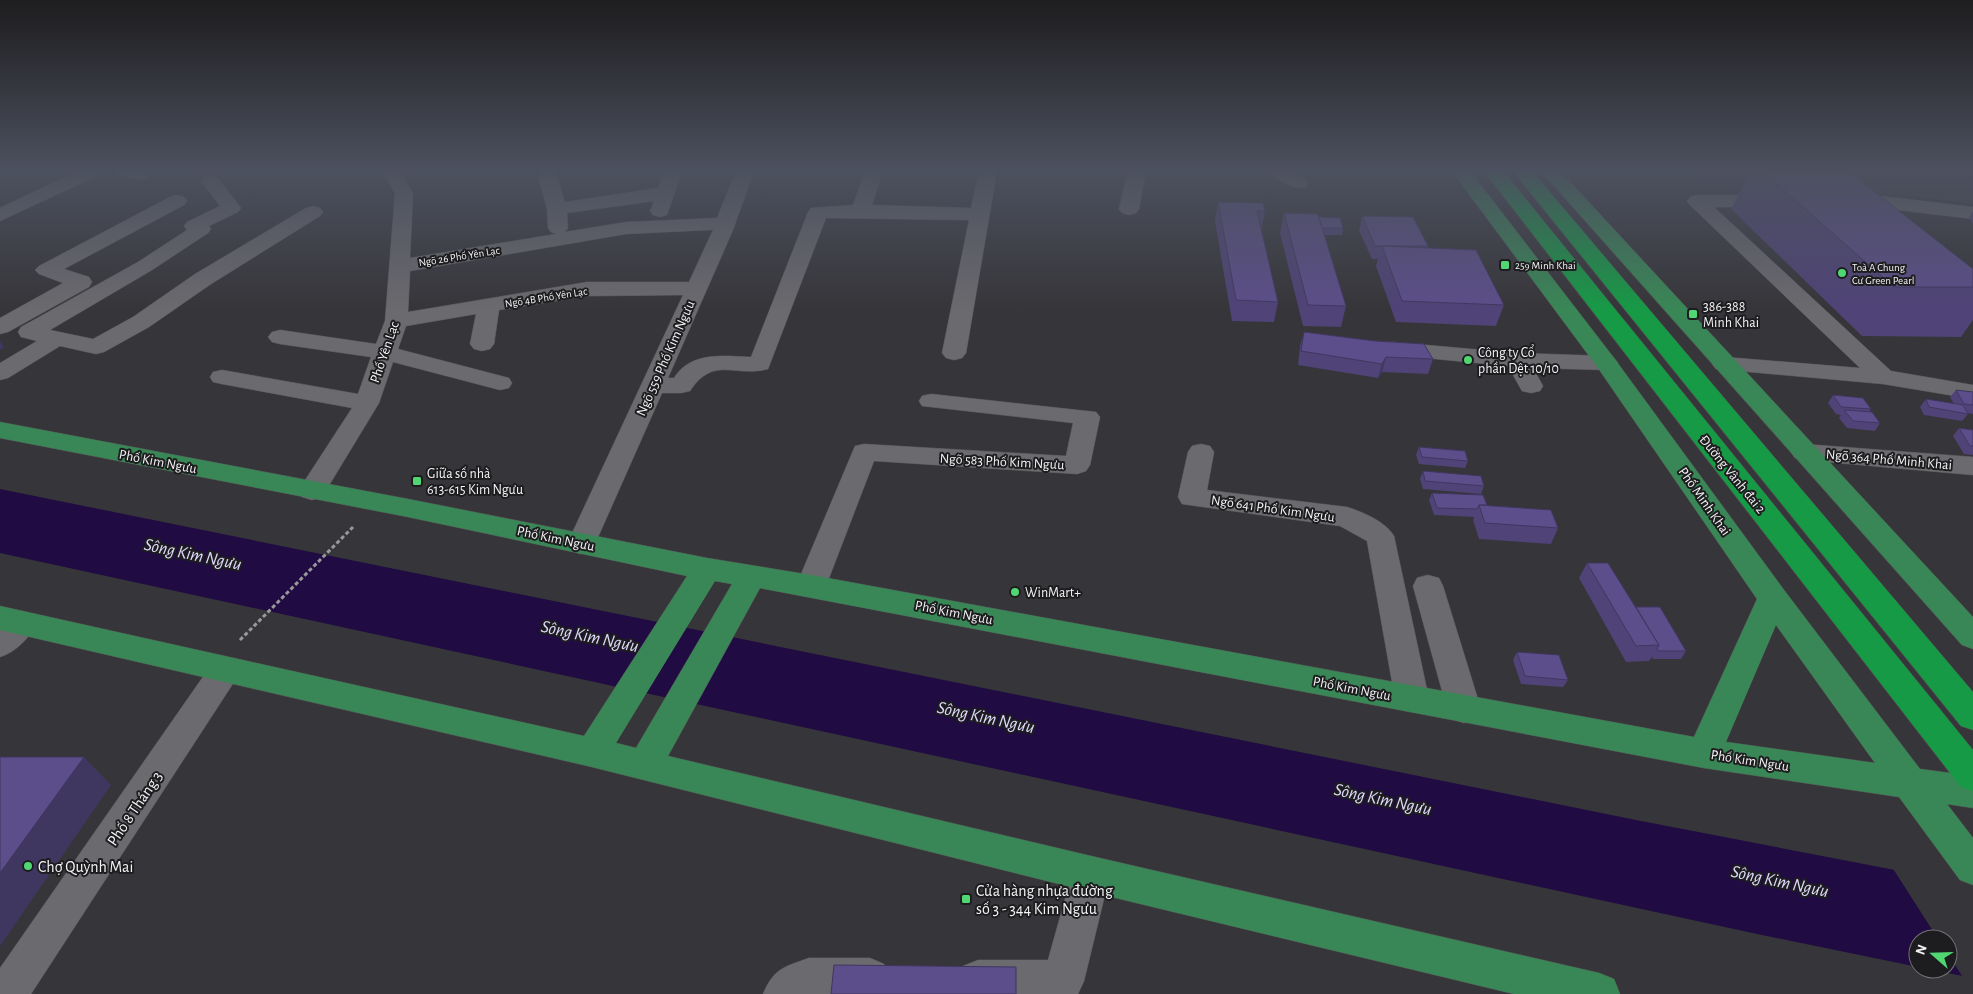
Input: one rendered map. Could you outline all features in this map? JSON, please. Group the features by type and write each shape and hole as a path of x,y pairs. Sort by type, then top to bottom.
{"highway":[{"name":"Đường Vành đai 2","path":"1530,217 1973,776"},
{"path":"1560,217 1973,716"}],"main road":[{"name":"Phố Minh Khai","path":"1497,217 1606,363 1774,598 1973,868"},
{"path":"1592,217 1970,632"},
{"name":"Phố Kim Ngưu","path":"0,430 408,508 707,569 811,586 1464,709 1704,753 1973,792"},
{"path":"592,752 707,569"},
{"path":"644,766 752,576"},
{"path":"1704,753 1774,598"},
{"path":"7,629 232,655 644,766 1591,993"}],"street":[{"path":"0,327 81,282 46,270 146,217"},
{"path":"211,217 194,226 201,229 145,266 29,332 96,348 141,322 203,279 304,217"},
{"name":"Phố Yên Lạc","path":"312,491 367,403 396,322 403,217"},
{"path":"557,217 558,240"},
{"path":"654,226 657,217"},
{"name":"Ngõ 559 Phố Kim Ngưu","path":"581,544 727,217"},
{"path":"653,385 682,386 688,375 708,363 760,364 816,217"},
{"path":"954,353 979,217"},
{"path":"1715,217 1883,378"},
{"name":"Ngõ 26 Phố Yên Lạc","path":"400,266 626,228 725,224"},
{"name":"Ngõ 4B Phố Yên Lạc","path":"396,322 587,290 697,288"},
{"path":"482,344 489,306"},
{"path":"0,373 57,338"},
{"path":"280,338 384,352 500,383"},
{"path":"1374,347 1517,360 1606,363"},
{"path":"1517,360 1531,386"},
{"path":"1724,364 1883,378 1973,392"},
{"path":"222,377 367,403"},
{"name":"Ngõ 583 Phố Kim Ngưu","path":"811,586 864,452 1077,465 1087,417 931,401"},
{"name":"Ngõ 641 Phố Kim Ngưu","path":"1201,452 1192,497 1346,517 1380,536 1412,699"},
{"name":"Ngõ 364 Phố Minh Khai","path":"1804,452 1973,466"},
{"path":"1428,586 1464,709"},
{"name":"Phố 8 Tháng 3","path":"7,994 232,655"},
{"path":"784,994 794,984 809,978 845,986 924,979 1063,981 1091,874"}],"path":[{"path":"232,655 262,617 353,527"}],"water":[{"name":"Sông Kim Ngưu","path":"0,489 1636,820 1973,885 1973,978 1958,975 1958,929 1908,929 1908,965 1757,934 0,553"}],"pier":[{"path":"1892,867 1973,882 1973,981 1964,979 1958,970 1958,929 1932,929"}],"building":[{"path":"1221,217 1258,217 1278,302 1236,300"},
{"path":"1285,217 1319,217 1346,306 1308,305"},
{"path":"1319,217 1340,218 1343,228 1322,228"},
{"path":"1363,217 1413,217 1428,246 1375,246"},
{"path":"1815,217 1907,217 1973,269 1973,287 1894,287"},
{"path":"1382,246 1476,250 1504,305 1402,301"},
{"path":"1304,332 1375,341 1424,344 1433,359 1386,357 1382,364 1301,351"},
{"path":"1956,390 1973,392 1973,405 1964,404"},
{"path":"1833,395 1863,398 1871,409 1841,407"},
{"path":"1926,399 1963,405 1968,414 1929,407"},
{"path":"1844,410 1872,412 1880,423 1853,421"},
{"path":"1959,428 1973,430 1973,446 1970,446"},
{"path":"1419,447 1465,451 1468,461 1422,457"},
{"path":"1423,471 1481,476 1484,486 1425,481"},
{"path":"1432,493 1483,495 1487,505 1479,505 1477,509 1437,508"},
{"path":"1479,505 1551,510 1558,528 1485,523"},
{"path":"1587,563 1608,563 1659,645 1636,646"},
{"path":"1636,607 1660,607 1686,651 1658,651 1659,645"},
{"path":"1517,652 1559,655 1568,680 1525,676"},
{"path":"0,757 84,757 0,873"},
{"path":"834,965 1016,967 1016,994 831,994"}],"place":[{"name":"259 Minh Khai","path":"1505,265"},
{"name":"Toà A Chung Cư Green Pearl","path":"1842,273"},
{"name":"386-388 Minh Khai","path":"1693,314"},
{"name":"Công ty Cổ phần Dệt 10/10","path":"1468,360"},
{"name":"Giữa số nhà 613-615 Kim Ngưu","path":"417,481"},
{"name":"WinMart+","path":"1015,592"},
{"name":"Chợ Quỳnh Mai","path":"28,866"},
{"name":"Cửa hàng nhựa đường số 3 - 344 Kim Ngưu","path":"966,899"}]}
